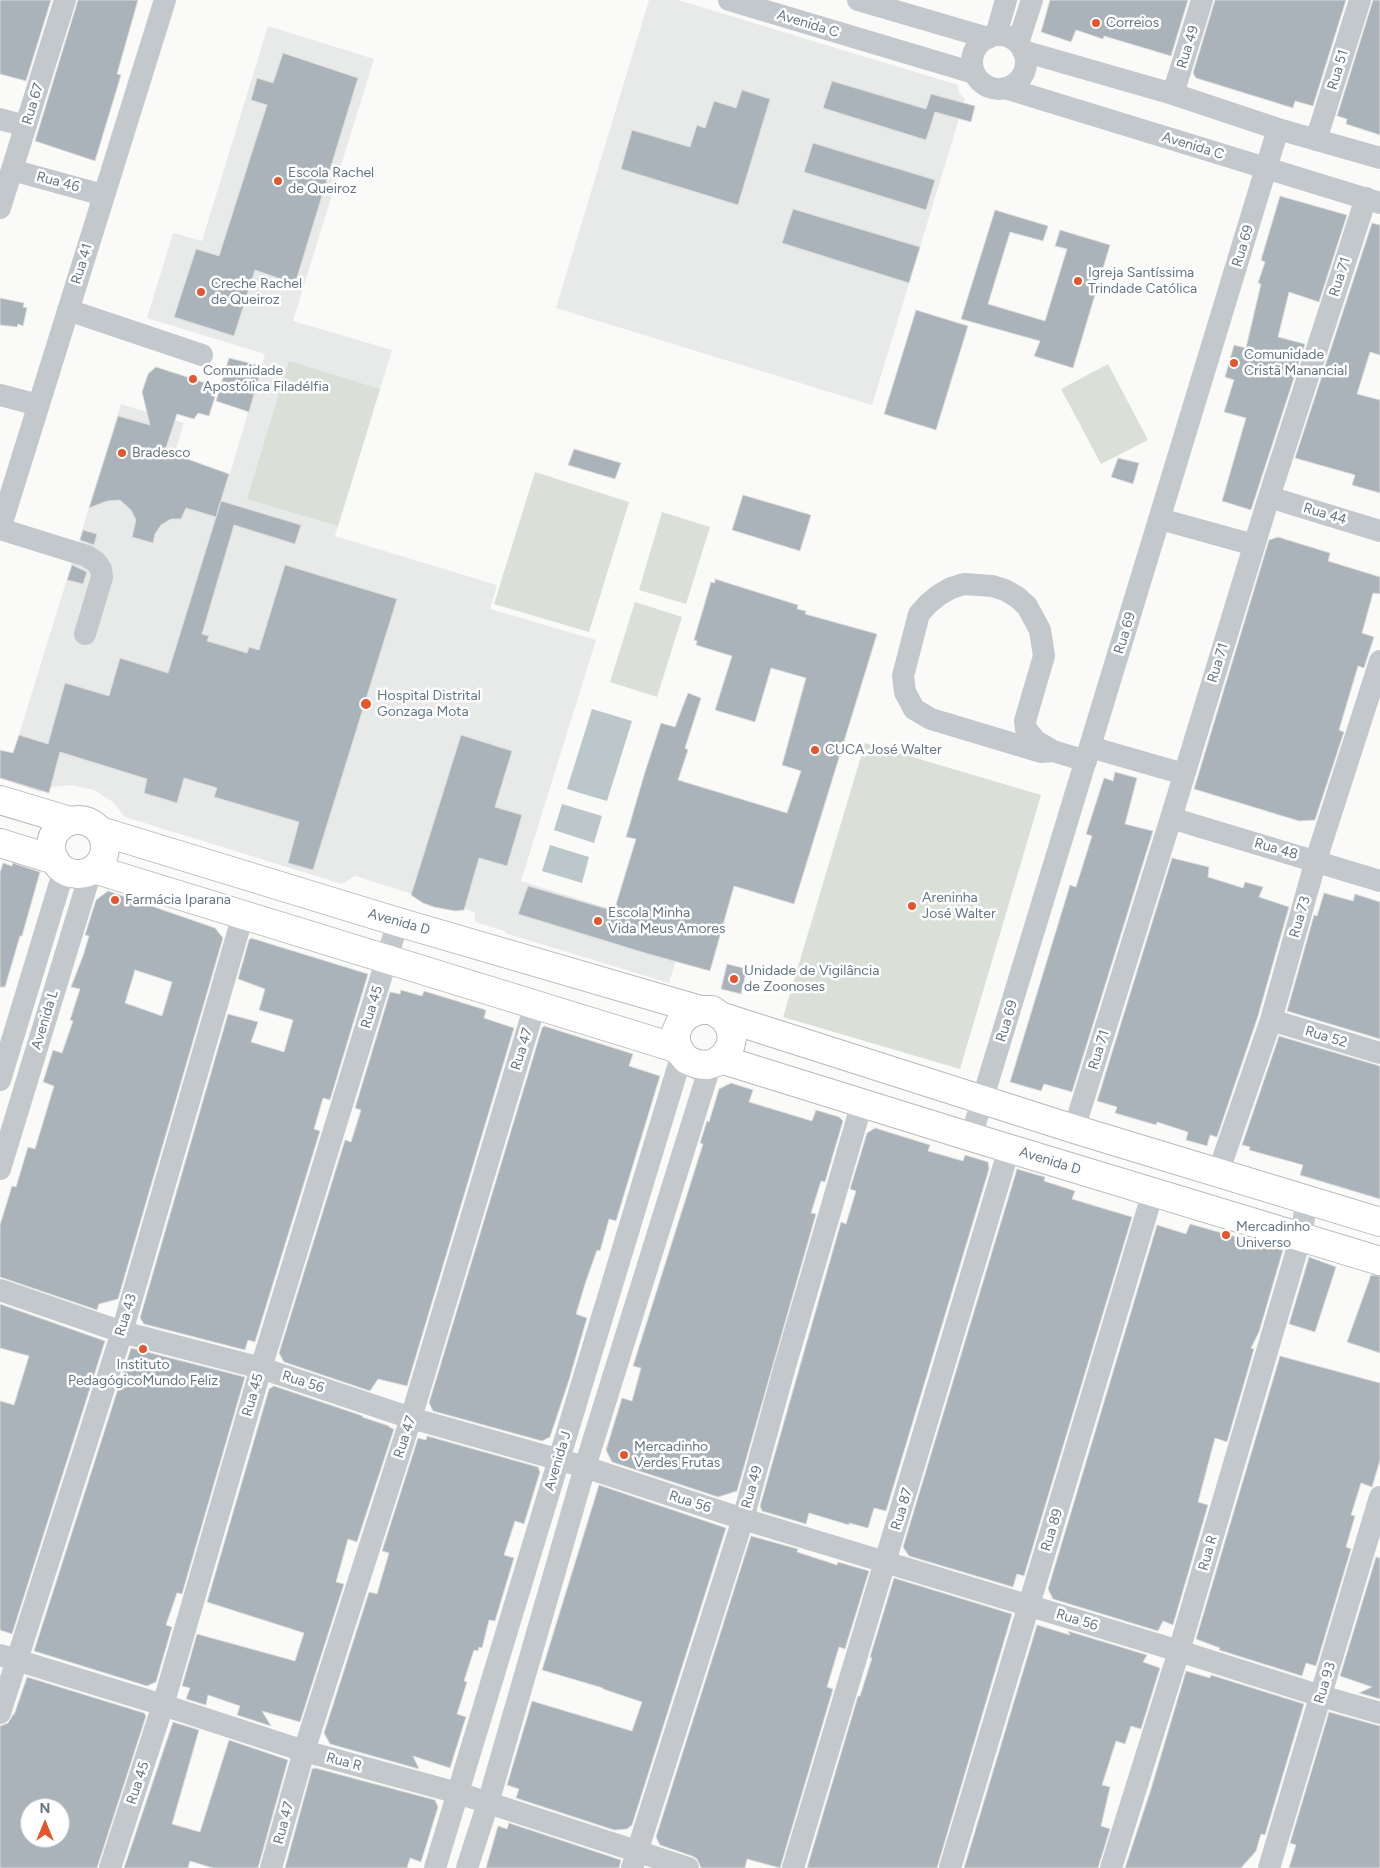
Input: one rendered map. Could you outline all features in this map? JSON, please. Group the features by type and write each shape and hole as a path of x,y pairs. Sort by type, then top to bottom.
{"main road":[{"path":"0,800 70,821"},
{"path":"59,865 51,849 56,831 70,821 80,820 90,822 103,836 104,854 100,863 92,870"},
{"name":"Avenida D","path":"100,831 398,922 711,1013 1074,1129 1380,1222"},
{"path":"0,843 59,865 73,874 92,870 681,1051"},
{"path":"711,1013 730,1028 732,1038 730,1048 716,1061 697,1064 688,1060 681,1051 676,1043 676,1032 680,1023 687,1015 711,1013"},
{"name":"Avenida D","path":"716,1061 1380,1261"}],"street":[{"name":"Rua 67","path":"0,208 65,0"},
{"name":"Rua 41","path":"0,529 165,0"},
{"name":"Avenida C","path":"729,0 974,73"},
{"path":"858,0 992,36 1005,36 1021,47 1174,94 1278,129 1380,158"},
{"path":"1006,0 992,36 977,46 973,54 972,64 974,73 987,86 996,89 1005,88 1019,80 1024,72 1026,64 1021,47 1032,0"},
{"name":"Rua 49","path":"1174,94 1202,0"},
{"name":"Rua 51","path":"1316,140 1360,0"},
{"name":"Avenida C","path":"1005,88 1373,201"},
{"path":"0,119 26,126"},
{"name":"Rua 69","path":"970,1137 1278,129"},
{"name":"Rua 46","path":"12,170 103,195"},
{"name":"Rua 71","path":"1074,1129 1269,497 1373,201"},
{"path":"68,310 202,355"},
{"path":"0,395 38,405"},
{"name":"Rua 44","path":"1269,497 1380,532"},
{"path":"1160,519 1254,545"},
{"path":"0,529 87,556 96,562 101,569 102,577 85,634"},
{"path":"1053,751 1036,741 1026,729 1025,721 1044,656 1040,630 1027,606 1006,590 985,585 964,584 938,595 919,614 902,676 908,700 914,708 931,719 1041,752 1053,751 1088,754 1184,774"},
{"name":"Rua 73","path":"1218,1173 1271,1020 1316,860 1380,661"},
{"name":"Rua 48","path":"1171,818 1380,880"},
{"name":"Avenida L","path":"0,1080 59,865"},
{"name":"Avenida L","path":"0,1169 92,870"},
{"name":"Rua 43","path":"0,1713 8,1657 122,1332 243,915"},
{"name":"Rua 45","path":"110,1868 163,1705 261,1368 398,922"},
{"name":"Rua 47","path":"271,1868 304,1750 411,1418 535,1005"},
{"name":"Rua 52","path":"1271,1020 1380,1053"},
{"name":"Avenida J","path":"435,1868 681,1051"},
{"name":"Avenida J","path":"467,1868 488,1803 585,1467 716,1061"},
{"name":"Rua 49","path":"634,1860 743,1519 785,1366 862,1104"},
{"name":"Rua 87","path":"793,1868 1009,1149"},
{"name":"Rua 89","path":"950,1868 1030,1606 1152,1192"},
{"name":"Rua R","path":"1111,1868 1179,1651 1301,1236 1306,1200"},
{"name":"Rua 56","path":"0,1290 122,1332 261,1368 411,1418 585,1467 743,1519 1380,1713"},
{"name":"Rua 93","path":"1269,1868 1380,1497"},
{"name":"Rua R","path":"8,1657 304,1750 458,1793 634,1860 688,1868"}],"shaded area":[{"path":"649,0 678,0 958,85 959,93 965,99 872,405 556,308"},
{"path":"268,26 374,59 293,321 392,350 335,536 497,585 490,609 596,640 521,881 614,910 707,861 669,983 505,933 505,931 475,922 475,913 464,908 454,910 436,908 427,905 412,894 355,876 342,884 125,817 113,802 94,790 71,785 52,787 40,792 5,780 121,404 184,423 174,455 230,474 265,354 147,318 173,233 202,241"},
{"path":"289,361 380,389 338,526 247,499"},
{"path":"1108,364 1148,440 1101,464 1061,389"},
{"path":"535,472 629,502 589,632 494,604"},
{"path":"662,512 710,527 686,604 639,590"},
{"path":"635,602 682,617 657,697 610,682"},
{"path":"592,709 632,721 607,801 567,789"},
{"name":"Areninha José Walter","path":"865,743 1041,795 960,1069 783,1017"},
{"path":"562,804 602,816 594,843 554,830"},
{"path":"550,845 589,857 582,883 542,871"}],"building":[{"path":"0,0 51,0 26,81 0,74"},
{"path":"78,0 138,0 117,74 121,75 95,161 35,141"},
{"path":"1050,0 1188,0 1171,56 1104,36 1103,39 1076,30 1071,42 1041,32"},
{"path":"1215,0 1346,0 1313,106 1295,101 1293,108 1196,78 1193,73"},
{"path":"1373,0 1380,0 1380,135 1346,124 1347,119 1337,116"},
{"path":"283,53 358,78 295,284 255,270 234,336 174,317 196,249 219,256 267,105 251,100 257,78 273,83"},
{"path":"832,81 926,109 931,94 975,106 971,122 935,112 926,140 823,108"},
{"path":"742,90 770,99 738,205 621,169 632,130 690,147 697,125 705,128 714,101 736,108"},
{"path":"813,143 935,180 926,210 804,172"},
{"path":"1280,196 1347,215 1319,302 1289,292 1278,337 1305,344 1251,510 1222,501 1246,418 1224,412 1234,380 1225,377 1234,345 1246,348 1261,284 1258,283 1265,262 1261,260"},
{"path":"793,209 920,247 909,283 782,243"},
{"name":"Igreja Santíssima Trindade Católica","path":"995,210 1048,226 1043,241 1010,232 988,304 1045,321 1067,249 1055,246 1060,230 1110,245 1073,368 1034,356 1040,341 961,319"},
{"path":"1372,223 1380,225 1380,355 1370,352 1357,394 1380,400 1380,493 1352,485 1355,475 1295,458"},
{"path":"0,298 24,303 23,307 27,308 23,326 18,324 17,327 0,325"},
{"path":"916,310 968,326 936,430 884,414"},
{"path":"229,358 262,366 249,412 216,401"},
{"path":"156,367 218,387 209,416 198,413 194,419 177,414 165,451 229,474 216,517 186,508 181,519 171,519 161,525 155,534 153,543 132,537 136,520 131,510 120,500 107,501 89,508 118,416 150,425 142,392 148,374"},
{"path":"574,449 621,463 615,479 568,465"},
{"path":"1118,458 1139,463 1133,484 1111,477"},
{"path":"743,495 811,515 800,551 732,530"},
{"path":"221,501 301,525 295,544 234,525 202,634 209,636 207,641 247,653 249,647 259,650 285,565 397,599 313,870 288,863 299,822 214,797 217,788 184,778 177,803 144,793 147,779 60,752 49,793 0,778 0,750 13,753 19,735 48,744 65,683 109,696 120,658 168,673"},
{"path":"83,530 97,534 94,545 80,540"},
{"path":"1278,537 1330,553 1328,561 1380,577 1380,594 1373,593 1362,633 1374,637 1364,668 1358,666 1339,730 1344,732 1315,820 1299,821 1194,789 1269,540"},
{"path":"72,565 87,572 83,584 67,580"},
{"path":"715,579 798,605 797,609 806,611 805,614 877,634 794,904 734,886 710,971 518,914 528,886 614,911 636,839 626,837 661,723 675,727 688,693 701,698 685,748 688,750 678,780 787,813 801,771 782,765 806,678 771,668 755,722 715,710 732,656 696,645 697,641 694,640 711,582 715,583"},
{"path":"461,735 512,751 495,807 522,815 507,866 479,858 464,910 455,911 423,903 411,895"},
{"path":"1115,772 1137,778 1125,824 1153,831 1072,1092 1044,1084 1041,1091 1010,1082 1070,885 1076,887 1092,836 1086,834 1104,778 1113,781"},
{"path":"1172,858 1209,867 1208,877 1243,888 1245,882 1263,887 1259,897 1289,907 1258,1016 1217,1137 1210,1135 1207,1146 1186,1140 1188,1132 1157,1122 1156,1125 1115,1113 1117,1107 1097,1101"},
{"path":"3,863 12,866 13,863 40,872 5,987 0,987 0,873"},
{"path":"108,891 215,928 223,938 118,1299 99,1304 97,1310 0,1277 0,1225 12,1186 16,1187 28,1147 35,1149 54,1086 43,1082 53,1050 62,1053 73,1021 70,1020 80,989 71,987 89,936 85,935 96,900","holes":["135,970 172,982 162,1016 125,1003"]},
{"path":"1324,893 1353,901 1355,894 1380,902 1380,1039 1287,1011 1314,915 1317,916"},
{"path":"251,938 368,974 330,1100 323,1098 314,1129 320,1131 255,1342 248,1340 245,1350 144,1324 140,1318 228,1014 258,1022 251,1042 284,1052 293,1020 259,1010 265,989 238,979"},
{"name":"Unidade de Vigilância de Zoonoses","path":"727,964 747,969 741,994 721,989"},
{"path":"401,990 422,996 424,991 486,1010 484,1018 514,1028 407,1386 378,1379 370,1391 284,1362 279,1353 345,1140 351,1142 361,1110 355,1108 390,992 400,994"},
{"path":"544,1026 633,1054 629,1066 660,1076 616,1221 609,1219 600,1251 597,1250 586,1281 576,1314 587,1318 550,1437 542,1441 433,1411 429,1403"},
{"path":"1279,1036 1380,1066 1380,1199 1300,1175 1303,1165 1249,1150 1250,1147 1242,1145"},
{"path":"731,1083 753,1090 749,1102 812,1121 816,1110 839,1117 843,1121 825,1182 821,1181 811,1213 816,1214 737,1491 718,1497 612,1462 606,1450 622,1398 632,1401 641,1368 633,1366 703,1144 700,1143 707,1121 709,1122 719,1089"},
{"path":"875,1128 930,1145 928,1151 963,1161 965,1155 988,1162 989,1169 886,1511 874,1508 868,1528 849,1523 849,1525 809,1513 806,1524 762,1511 760,1506 841,1222 846,1224 856,1191 850,1189 867,1133"},
{"path":"1017,1169 1045,1177 1044,1181 1075,1191 1072,1199 1132,1217 1024,1576 1017,1574 1013,1587 909,1556 903,1547"},
{"path":"1190,1224 1283,1250 1259,1332 1251,1348 1254,1349 1227,1442 1215,1438 1198,1502 1208,1505 1173,1625 1163,1621 1158,1631 1053,1599 1048,1589 1157,1225 1186,1234"},
{"path":"1309,1257 1336,1267 1315,1332 1289,1324"},
{"path":"1371,1275 1380,1276 1380,1353 1347,1342"},
{"path":"0,1304 105,1341 12,1634 0,1630 0,1401 14,1405 29,1356 0,1348"},
{"path":"131,1348 245,1377 182,1594 177,1593 166,1625 172,1627 156,1682 147,1686 34,1651"},
{"path":"1280,1356 1380,1383 1380,1460 1372,1487 1361,1483 1351,1515 1355,1516 1346,1547 1351,1549 1316,1666 1306,1663 1302,1676 1219,1650 1220,1648 1196,1639"},
{"path":"274,1386 363,1416 394,1429 357,1542 348,1539 336,1582 344,1584 300,1722 262,1711 271,1726 237,1715 240,1706 208,1695 206,1705 186,1699 190,1688 182,1686 197,1634 295,1661 304,1633 207,1602 269,1389"},
{"path":"427,1436 538,1467 540,1472 524,1524 515,1521 504,1555 514,1558 495,1621 489,1620 482,1648 479,1647 478,1651 474,1650 464,1681 467,1682 457,1714 466,1717 450,1768 413,1756 419,1769 330,1744 324,1733 369,1592 377,1594 389,1553 382,1551 418,1438 426,1440"},
{"path":"599,1485 726,1528 632,1825 627,1829 614,1830 516,1798 519,1789 507,1785 532,1701 632,1731 642,1702 542,1670"},
{"path":"751,1536 798,1549 797,1552 837,1565 838,1562 869,1571 845,1649 839,1647 827,1687 833,1689 780,1868 747,1859 745,1868 701,1868 697,1859 660,1845 656,1837"},
{"path":"1376,1557 1380,1558 1380,1699 1359,1693 1372,1687 1340,1676"},
{"path":"894,1578 1012,1614 937,1868 807,1868 858,1696 860,1696 872,1658 870,1657"},
{"path":"1037,1625 1070,1635 1068,1631 1147,1655 1143,1662 1160,1668 1141,1729 1131,1726 1125,1744 1116,1741 1102,1785 1110,1787 1101,1826 1110,1829 1098,1868 964,1868"},
{"path":"1186,1671 1210,1678 1211,1675 1304,1704 1265,1835 1261,1834 1256,1851 1241,1868 1125,1868 1151,1789"},
{"path":"27,1677 144,1713 146,1716 97,1868 0,1868 0,1726 8,1723 14,1713 14,1715"},
{"path":"1329,1712 1380,1726 1380,1868 1289,1868 1296,1845 1290,1843"},
{"path":"173,1722 199,1730 172,1824 200,1832 229,1740 288,1760 258,1868 213,1868 190,1861 188,1868 124,1868"},
{"path":"315,1768 435,1800 438,1807 421,1862 410,1858 407,1868 285,1868 312,1769"},
{"path":"509,1823 621,1860 619,1868 486,1868 498,1826 507,1829"}],"place":[{"name":"Correios","path":"1096,23"},
{"name":"Escola Rachel de Queiroz","path":"278,181"},
{"name":"Igreja Santíssima Trindade Católica","path":"1078,281"},
{"name":"Creche Rachel de Queiroz","path":"201,292"},
{"name":"Comunidade Cristã Manancial","path":"1234,363"},
{"name":"Comunidade Apostólica Filadélfia","path":"193,379"},
{"name":"Bradesco","path":"122,453"},
{"name":"Hospital Distrital Gonzaga Mota","path":"366,704"},
{"name":"CUCA José Walter","path":"815,750"},
{"name":"Farmácia Iparana","path":"115,900"},
{"name":"Areninha José Walter","path":"912,906"},
{"name":"Escola Minha Vida Meus Amores","path":"598,921"},
{"name":"Unidade de Vigilância de Zoonoses","path":"734,979"},
{"name":"Mercadinho Universo","path":"1226,1235"},
{"name":"Instituto PedagógicoMundo Feliz","path":"143,1349"},
{"name":"Mercadinho Verdes Frutas","path":"624,1455"}]}
